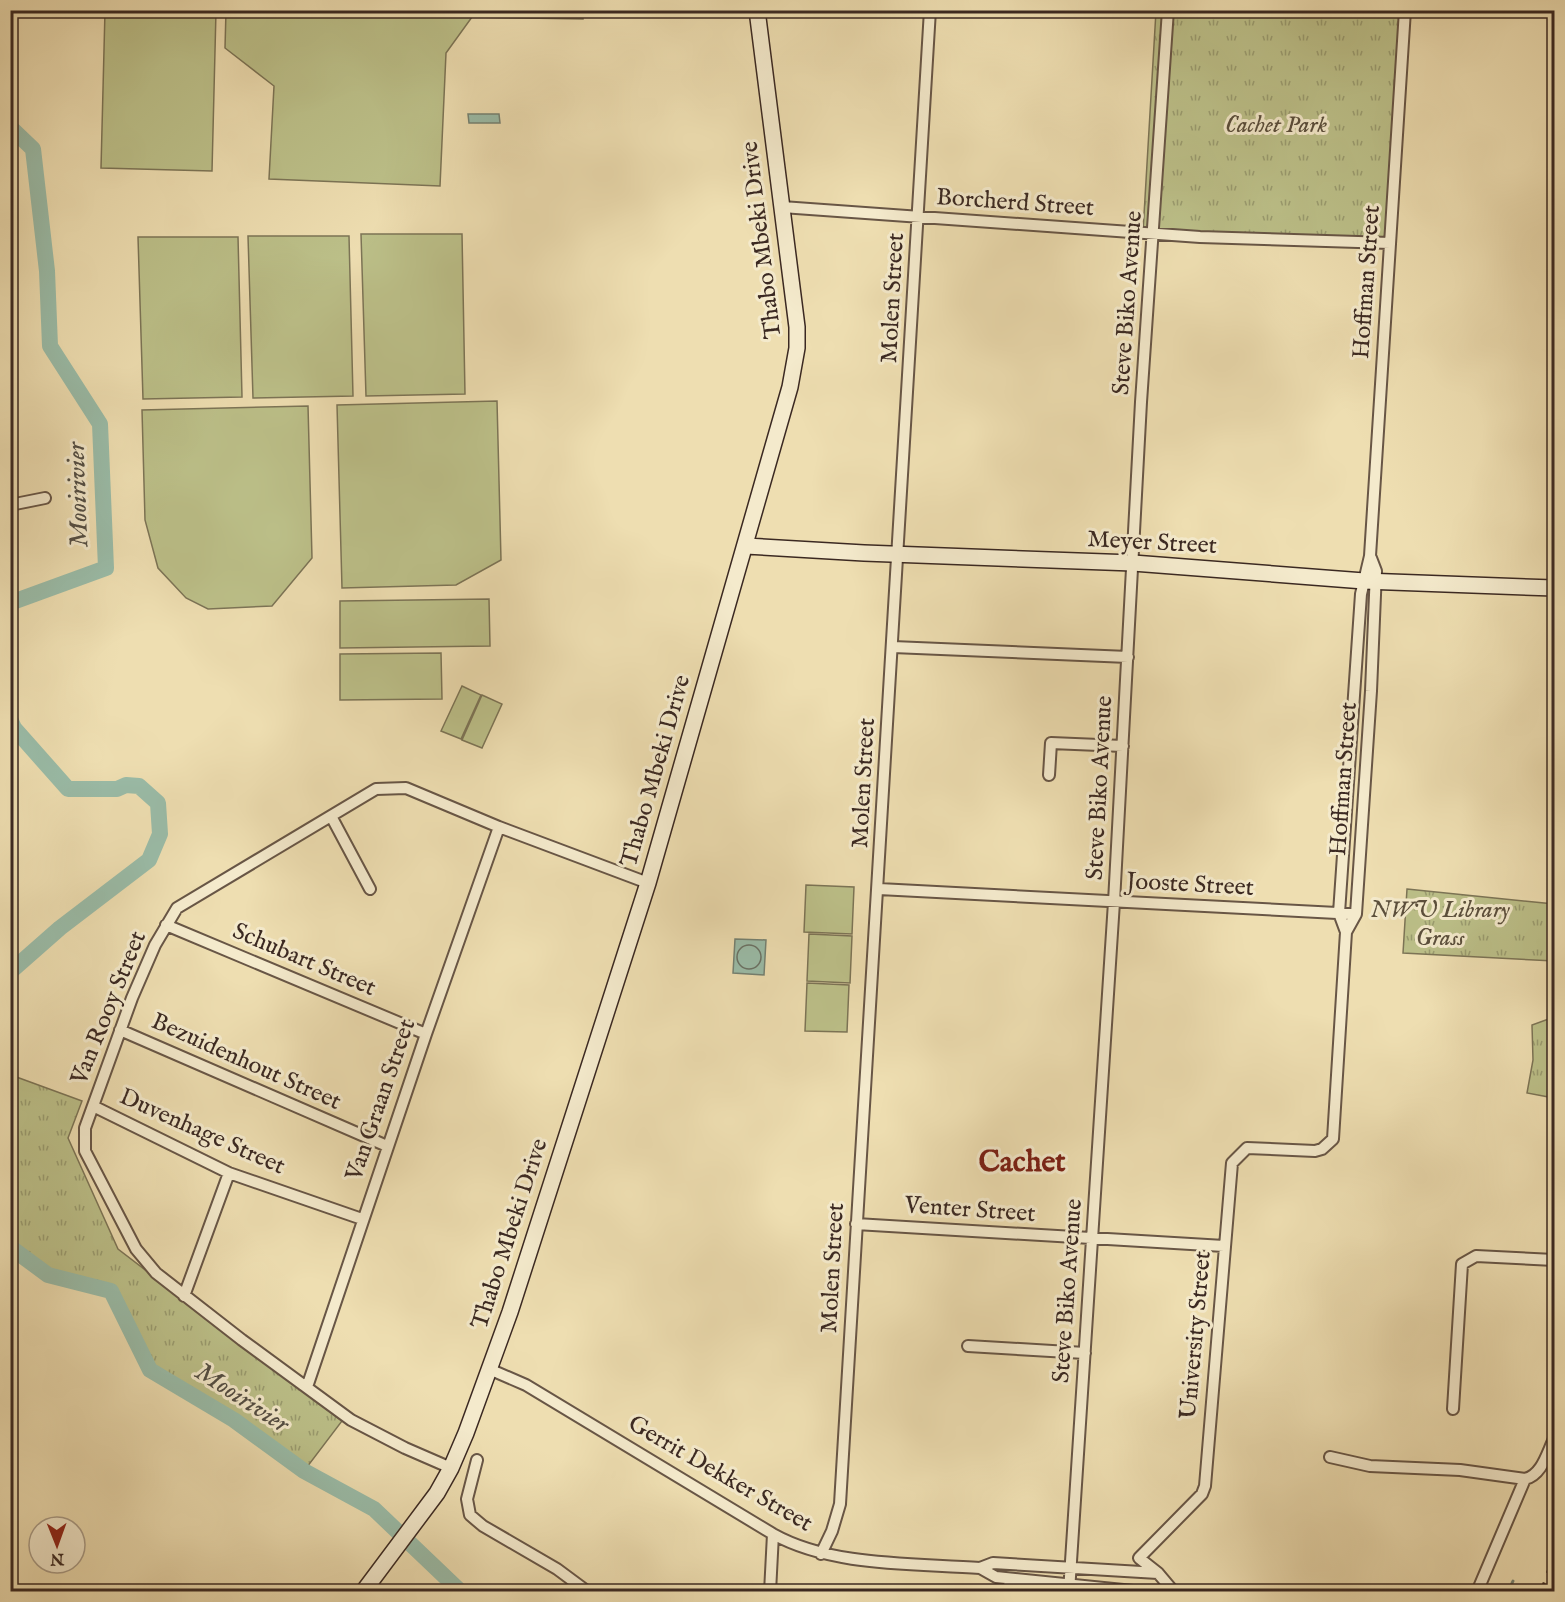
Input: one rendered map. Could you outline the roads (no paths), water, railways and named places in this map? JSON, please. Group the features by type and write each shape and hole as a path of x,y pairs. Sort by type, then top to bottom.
{"main road":[{"name":"Thabo Mbeki Drive","path":"363,1592 419,1518 451,1468 489,1369 648,883 790,387 797,348 797,327 757,10"},
{"name":"Meyer Street","path":"746,546 899,555 1133,563 1370,581 1554,588"}],"street":[{"name":"Molen Street","path":"821,1554 832,1531 840,1504 879,889 930,10"},
{"name":"Steve Biko Avenue","path":"1069,1589 1093,1239 1168,10"},
{"name":"Hoffman Street","path":"1334,1130 1346,932 1339,913 1370,581 1376,571 1370,556 1405,10"},
{"name":"Borcherd Street","path":"782,207 918,218 1154,232 1390,243"},
{"path":"10,505 45,498"},
{"name":"Hoffman Street","path":"1346,932 1356,914 1371,691 1370,581"},
{"path":"893,646 1128,657"},
{"path":"1049,775 1050,743 1123,746"},
{"name":"Van Rooy Street","path":"451,1468 405,1448 351,1420 156,1273 136,1249 85,1151 85,1128 120,1030 155,945 177,908 376,789 406,788 499,827 648,883"},
{"path":"331,816 370,889"},
{"name":"Van Graan Street","path":"307,1387 387,1146 499,827"},
{"name":"Jooste Street","path":"879,889 1356,914"},
{"name":"Schubart Street","path":"166,925 426,1034"},
{"name":"Bezuidenhout Street","path":"120,1030 387,1146"},
{"name":"Duvenhage Street","path":"93,1106 229,1173 362,1219"},
{"name":"University Street","path":"1174,1592 1158,1572 1139,1558 1202,1494 1205,1486 1232,1163 1236,1156 1247,1148 1322,1149 1333,1139 1334,1130"},
{"path":"184,1296 229,1173"},
{"name":"Venter Street","path":"856,1224 1224,1246"},
{"path":"1454,1409 1462,1264 1476,1256 1554,1260"},
{"path":"968,1346 1085,1353"},
{"name":"Gerrit Dekker Street","path":"489,1369 513,1378 773,1534 801,1548 821,1554 980,1568 996,1576 1069,1589 1143,1592"},
{"path":"1330,1457 1371,1466 1460,1470 1525,1479 1531,1478 1539,1470 1554,1439"},
{"path":"477,1460 466,1499 470,1515 483,1526 557,1569 588,1592"},
{"path":"1477,1592 1525,1479"},
{"path":"770,1592 773,1534"},
{"name":"Gerrit Dekker Street","path":"980,1568 993,1563 1158,1572"},
{"path":"996,1576 1027,1592"}],"water":[{"path":"468,114 499,114 500,123 469,123"},
{"path":"735,939 766,940 764,975 733,973"}],"waterway":[{"name":"Mooirivier","path":"10,127 33,149 47,271 50,346 100,424 106,568 10,603"},
{"name":"Mooirivier","path":"10,719 14,728 68,789 117,789 126,785 139,786 158,803 160,834 149,860 60,928 10,972"},
{"name":"Mooirivier","path":"10,1247 48,1275 111,1291 150,1370 234,1420 304,1471 374,1509 461,1592"},
{"path":"1508,1592 1513,1581"}],"railway":[{"path":"1541,1592 1554,1554"}],"district":[{"name":"Cachet","path":"1022,1163"}],"park label":[{"name":"Cachet Park","path":"1276,125"},
{"name":"NWU Library Grass","path":"1440,924"}]}
